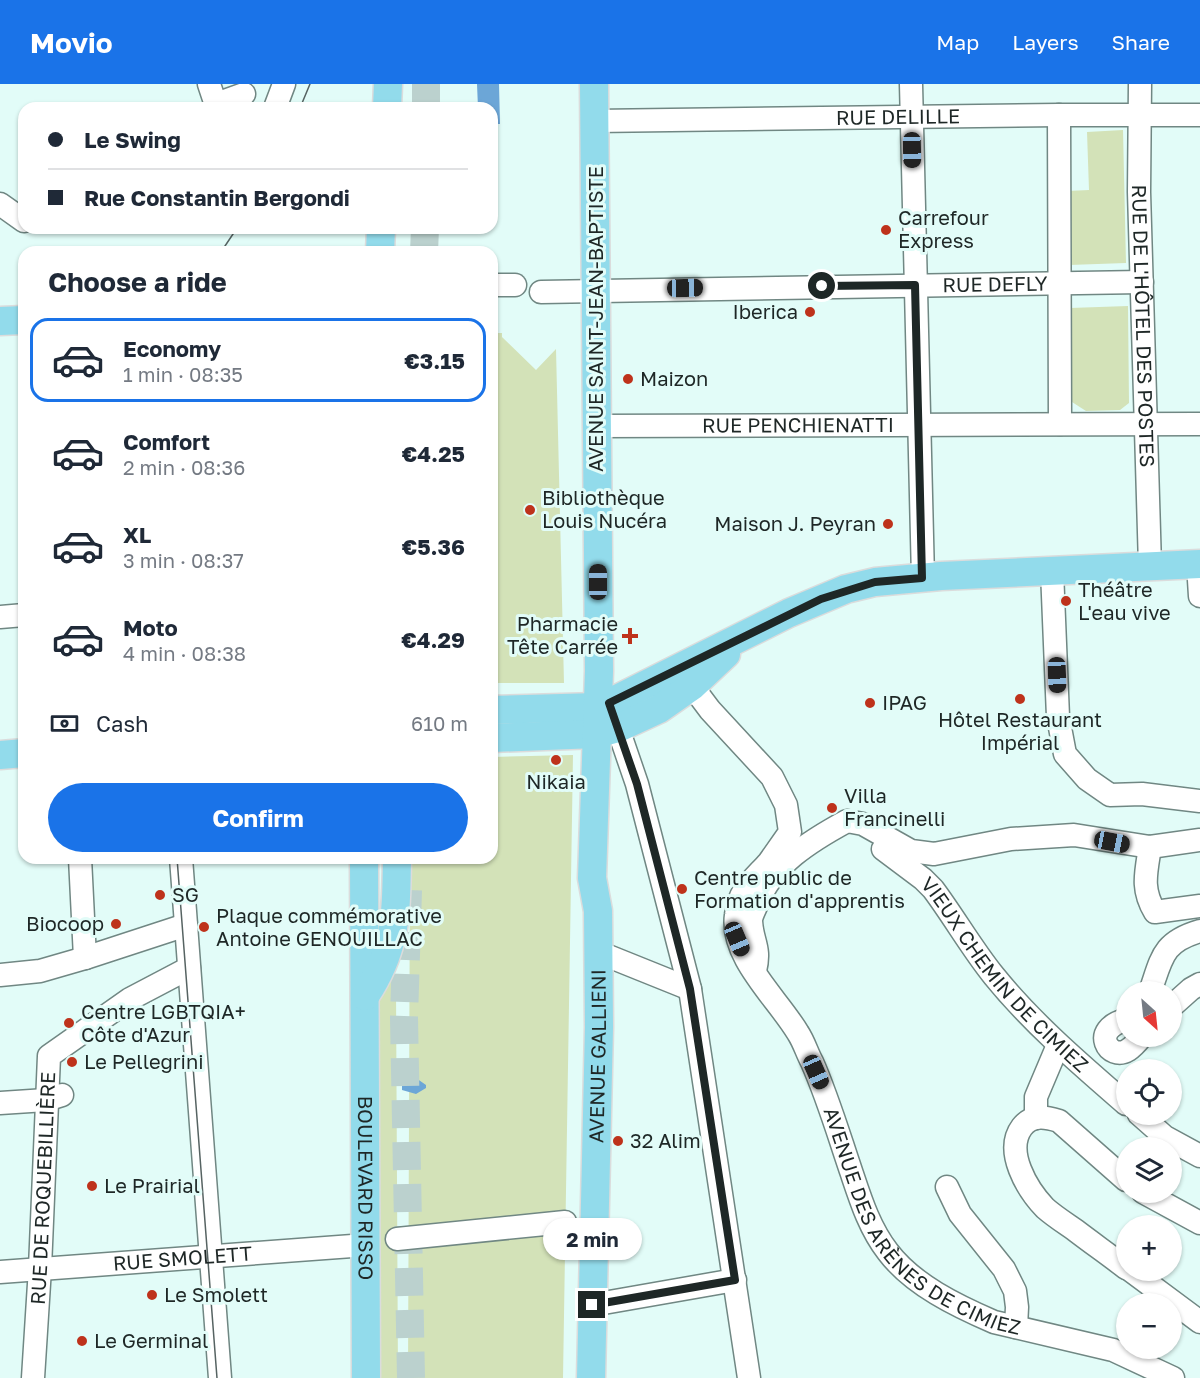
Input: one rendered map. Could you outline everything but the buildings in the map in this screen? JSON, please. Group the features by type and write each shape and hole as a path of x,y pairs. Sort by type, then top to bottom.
{"main road":[{"path":"387,102 388,84"},
{"name":"AVENUE SAINT-JEAN-BAPTISTE","path":"594,84 599,671 605,718"},
{"path":"0,321 18,320"},
{"path":"498,737 605,718 686,677 744,637 789,613 846,589 875,582 922,578 1199,564"},
{"path":"498,710 605,718"},
{"name":"AVENUE GALLIENI","path":"591,1378 598,1039 598,911 592,878 605,718"},
{"path":"0,755 18,754"},
{"name":"BOULEVARD RISSO","path":"364,864 366,1378"},
{"path":"377,864 377,930"},
{"path":"364,998 378,977 388,953 396,918 397,864"}],"street":[{"path":"911,84 922,578"},
{"name":"RUE DE L'HÔTEL DES POSTES","path":"1140,84 1139,192 1144,424 1150,566"},
{"path":"214,99 265,93"},
{"name":"RUE DELILLE","path":"595,121 1059,115 1200,116"},
{"path":"1059,115 1060,424"},
{"path":"0,204 18,217"},
{"name":"RUE DEFLY","path":"541,289 582,292 1142,282"},
{"path":"498,286 515,288 498,291"},
{"name":"RUE PENCHIENATTI","path":"597,426 1200,424"},
{"path":"1199,564 1200,596"},
{"path":"1052,571 1058,717 1065,754 1087,779 1110,795 1142,794 1200,801"},
{"path":"0,617 18,616"},
{"name":"AVENUE DES ARÈNES DE CIMIEZ","path":"686,677 710,710 772,777 786,805 790,832 768,863 749,882 740,899 735,916 737,939 746,958 799,1034 824,1091 862,1203 888,1253 910,1274 949,1300 994,1322 1113,1350 1173,1378"},
{"path":"605,718 637,784 690,989 749,1378"},
{"path":"755,971 759,956 751,920 762,892 786,862 816,838 847,820 863,824 911,851 934,854 1011,839 1074,835 1150,847 1200,840"},
{"name":"VIEUX CHEMIN DE CIMIEZ","path":"855,822 861,834 908,867 933,889 994,976 1058,1045 1116,1095"},
{"path":"1150,847 1144,888 1155,912 1200,906"},
{"path":"80,864 85,958"},
{"path":"181,864 189,968 189,1088 211,1257 220,1378"},
{"path":"0,975 39,971 186,925"},
{"path":"1154,981 1166,951 1174,941 1200,931"},
{"path":"598,952 690,989"},
{"name":"RUE DE ROQUEBILLIÈRE","path":"33,1378 54,1098 49,1056 130,999 189,968"},
{"path":"1182,997 1200,984"},
{"path":"1116,1024 1106,1031 1108,1047 1121,1052 1131,1047"},
{"path":"1036,1118 1035,1096 1058,1045"},
{"path":"0,1103 54,1098"},
{"path":"1116,1171 1059,1121 1046,1117 1025,1122 1015,1140 1016,1159 1036,1198 1048,1210 1116,1260"},
{"path":"1151,1125 1165,1137 1200,1155"},
{"path":"947,1186 960,1214 1004,1269 1015,1291 1016,1328"},
{"path":"1163,1203 1200,1223"},
{"path":"397,1239 565,1221"},
{"name":"RUE SMOLETT","path":"0,1272 366,1245"},
{"path":"592,1305 735,1280"},
{"path":"1144,1281 1200,1322"}],"green space":[{"path":"1123,130 1126,263 1069,265 1067,191 1089,190 1087,132"},
{"path":"1128,306 1129,403 1120,410 1086,411 1072,402 1070,308"},
{"name":"Bibliothèque Louis Nucéra","path":"498,333 502,333 502,337 536,370 556,349 564,683 498,683"},
{"path":"573,755 563,1378 408,1378 410,864 498,864 498,757"},
{"path":"389,965 396,986 398,1378 379,1378 378,985"}],"water":[{"path":"477,84 499,84 500,124 498,124 498,102 478,102"},
{"path":"413,1061 413,1076 426,1085 426,1088 416,1094 402,1090 402,1066"}],"tunnel":[{"path":"426,84 426,102"},
{"path":"424,246 425,234"},
{"path":"408,890 404,1018 411,1378"}],"tram line":[{"path":"302,102 310,84"},
{"path":"225,246 233,234"},
{"path":"177,864 217,1378"}],"place":[{"name":"Carrefour Express","path":"886,230"},
{"name":"Iberica","path":"810,312"},
{"name":"Maizon","path":"628,379"},
{"name":"Bibliothèque Louis Nucéra","path":"530,510"},
{"name":"Maison J. Peyran","path":"888,524"},
{"name":"Théâtre L'eau vive","path":"1066,601"},
{"name":"Pharmacie Tête Carrée","path":"630,636"},
{"name":"Hôtel Restaurant Impérial","path":"1020,699"},
{"name":"IPAG","path":"870,703"},
{"name":"Nikaia","path":"556,760"},
{"name":"Villa Francinelli","path":"832,808"},
{"name":"Centre public de Formation d'apprentis","path":"682,889"},
{"name":"SG","path":"160,895"},
{"name":"Biocoop","path":"116,924"},
{"name":"Plaque commémorative Antoine GENOUILLAC","path":"204,927"},
{"name":"Centre LGBTQIA+ Côte d'Azur","path":"69,1023"},
{"name":"Le Pellegrini","path":"72,1062"},
{"name":"32 Alim","path":"618,1141"},
{"name":"Le Prairial","path":"92,1186"},
{"name":"Le Smolett","path":"152,1295"},
{"name":"Le Germinal","path":"82,1341"}],"route":[{"path":"592,1305 735,1280 690,989 637,784 609,703 789,613 846,589 875,582 922,578 915,285 822,286"}]}
